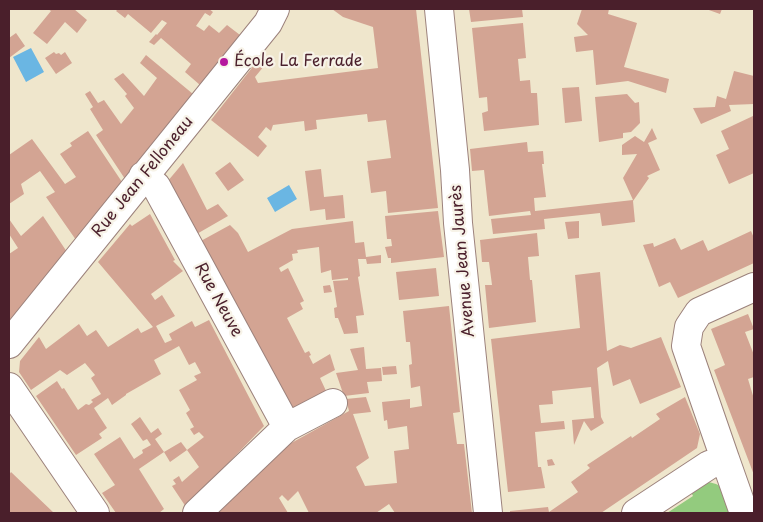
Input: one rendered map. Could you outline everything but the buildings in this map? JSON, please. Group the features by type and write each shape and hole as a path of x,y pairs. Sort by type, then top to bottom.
{"street":[{"name":"Rue Jean Felloneau","path":"9,344 268,23 274,9"},
{"name":"Avenue Jean Jaurès","path":"439,9 455,170 458,223 488,513"},
{"name":"Rue Neuve","path":"144,176 156,186 287,427"},
{"path":"744,513 686,346 689,327 699,312 754,286"},
{"path":"9,387 95,513"},
{"path":"197,513 287,427 333,403"},
{"path":"636,513 709,465 725,459"}],"green space":[{"path":"705,481 724,488 736,513 667,513 693,496 688,486"}],"water":[{"path":"31,48 44,72 26,82 13,57"},
{"path":"289,185 297,199 275,212 267,198"}],"place":[{"name":"École La Ferrade","path":"224,62"}]}
